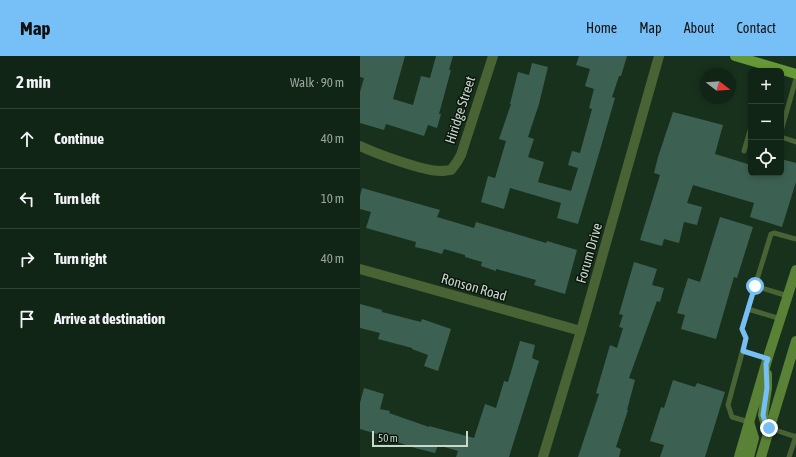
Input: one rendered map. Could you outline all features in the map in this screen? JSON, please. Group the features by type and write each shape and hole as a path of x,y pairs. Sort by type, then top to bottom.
{"main road":[{"path":"735,56 765,68"},
{"path":"784,72 796,74"},
{"path":"739,457 780,319 792,290 796,270"},
{"path":"761,457 796,341"},
{"path":"767,361 767,388 763,415 769,428"},
{"path":"749,422 754,438 749,457"}],"street":[{"name":"Hiridge Street","path":"360,146 387,157 428,169 442,171 451,170 460,155 493,56"},
{"name":"Forum Drive","path":"543,457 581,332 659,56"},
{"name":"Ronson Road","path":"360,269 581,332"}],"lane":[{"path":"784,121 796,79"},
{"path":"744,151 748,137"},
{"path":"784,138 796,142"},
{"path":"749,422 732,417 728,405 746,338 742,329 770,234 774,233 796,239"},
{"path":"755,286 792,290"},
{"path":"748,309 780,319"},
{"path":"743,351 767,361"},
{"path":"769,428 796,437 789,457"}],"building":[{"path":"360,56 405,56 393,99 413,105 421,76 430,78 436,56 453,56 437,128 428,125 424,136 386,124 384,130 360,123 360,92 364,78 360,77"},
{"path":"579,56 627,56 621,76 619,76 612,97 615,98 578,224 557,218 561,203 510,188 504,209 481,202 488,176 495,178 506,141 499,139 511,104 518,72 529,75 532,63 548,67 539,104 528,137 534,139 528,157 544,162 538,182 571,191 578,168 568,165 572,151 580,153 592,109 589,108 594,89 585,86 590,69 576,65"},
{"path":"673,112 723,125 715,154 748,164 748,176 784,176 784,160 796,163 796,182 782,227 750,217 754,203 693,185 687,203 702,207 697,225 684,222 679,243 664,239 662,246 640,240 660,175 654,173"},
{"path":"362,188 440,210 437,217 474,228 476,222 546,243 547,241 577,250 565,294 534,285 536,280 481,266 482,262 465,257 465,255 444,249 442,254 415,247 416,242 366,228 371,212 360,209 360,196"},
{"path":"720,217 753,227 737,278 734,277 716,339 681,329 685,315 677,313 688,278 700,282"},
{"path":"634,262 657,269 652,285 664,288 660,302 657,301 629,378 635,380 628,410 616,447 621,449 619,457 578,457 599,394 596,393 610,345 617,348 623,328 619,327 623,315 619,314"},
{"path":"360,304 382,310 382,312 421,322 422,319 451,329 438,371 424,366 428,355 412,348 378,339 380,333 360,328"},
{"path":"520,341 535,345 532,358 539,361 509,457 456,457 458,451 438,445 435,453 415,448 394,441 395,439 360,429 360,403 364,388 384,394 380,409 390,411 389,413 429,427 474,438 485,404 496,408 504,381 508,382"},
{"path":"673,380 695,387 697,383 725,392 705,457 660,457 664,445 650,441 661,407 664,408"}],"route":[{"path":"755,286 742,329 746,338 743,351 768,359 766,364 767,388 763,415 769,428"}]}
